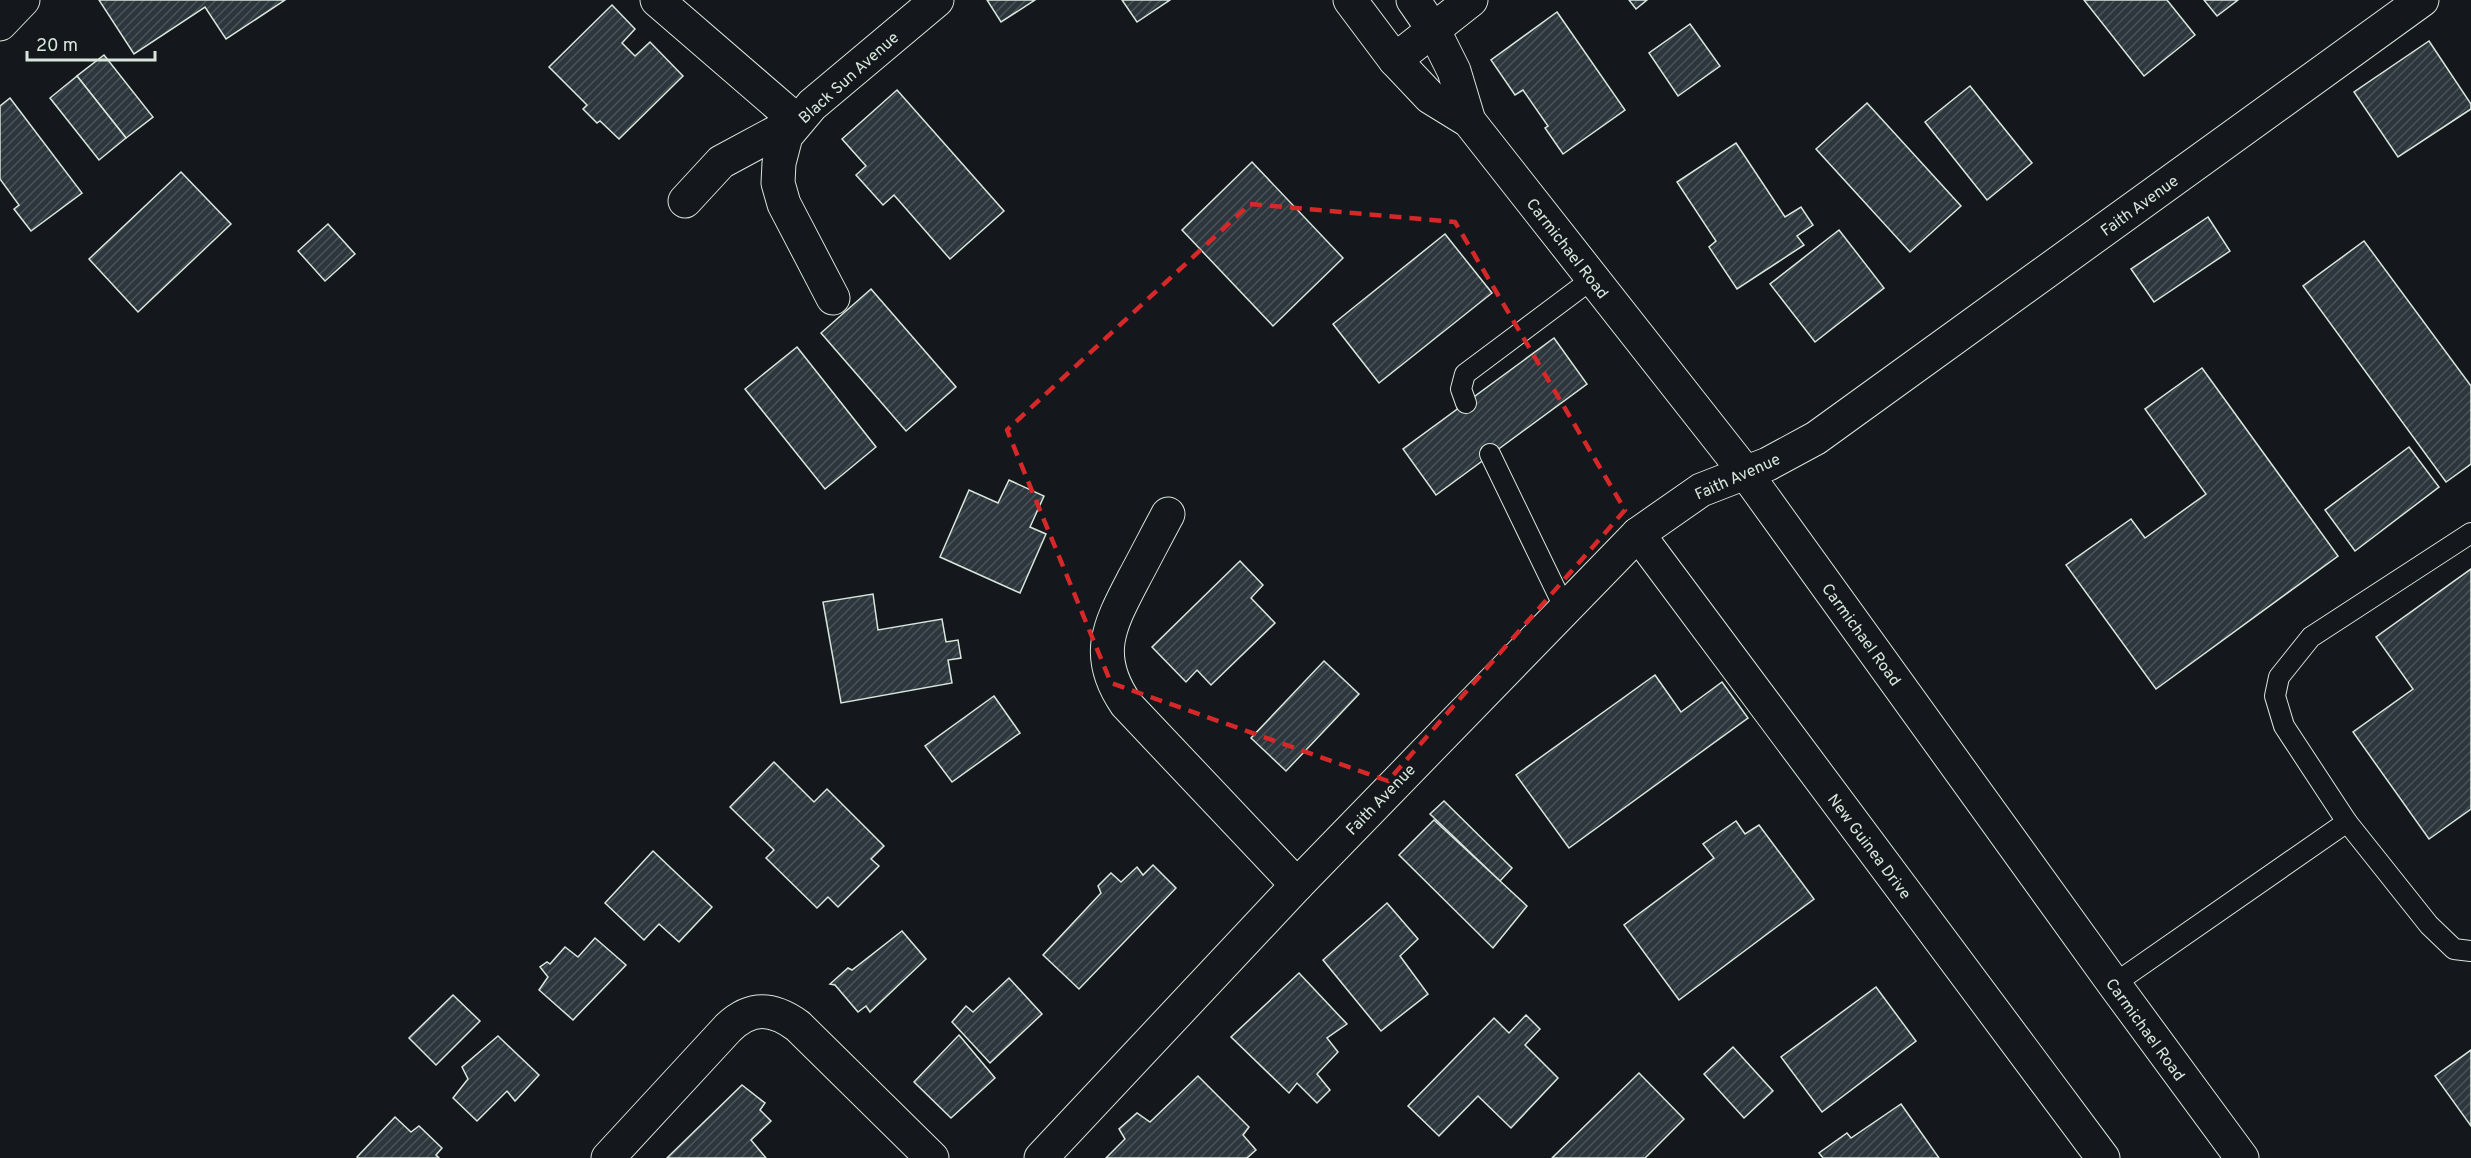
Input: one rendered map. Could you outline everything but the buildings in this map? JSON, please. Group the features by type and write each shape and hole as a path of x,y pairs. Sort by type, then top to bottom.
{"street":[{"path":"0,24 23,0"},
{"path":"657,0 797,121 721,162 686,201"},
{"name":"Black Sun Avenue","path":"833,298 784,204 778,183 778,163 786,136 812,105 937,0"},
{"name":"Carmichael Road","path":"1350,0 1395,60 1430,96 1469,121 1745,472 2242,1158"},
{"name":"Carmichael Road","path":"1413,0 1432,29 1454,71 1469,121"},
{"path":"1395,60 1471,0"},
{"name":"Faith Avenue","path":"1041,1158 1297,885 1638,534 1701,490 1768,464 1816,438 2422,0"},
{"path":"1168,514 1110,625 1108,659 1116,689 1126,704 1297,885"},
{"name":"New Guinea Drive","path":"1638,534 2103,1158"},
{"path":"608,1158 738,1018 761,1011 780,1014 798,1026 932,1158"}],"lane":[{"path":"1466,403 1461,389 1465,374 1592,279"},
{"path":"1491,454 1565,609"},
{"path":"2471,533 2312,637 2280,677 2275,696 2284,726 2347,822 2429,925 2454,949 2471,951"},
{"path":"2114,984 2347,822"}],"highlighted area":[{"path":"1250,204 1455,222 1625,510 1388,781 1111,683 1007,430"}]}
